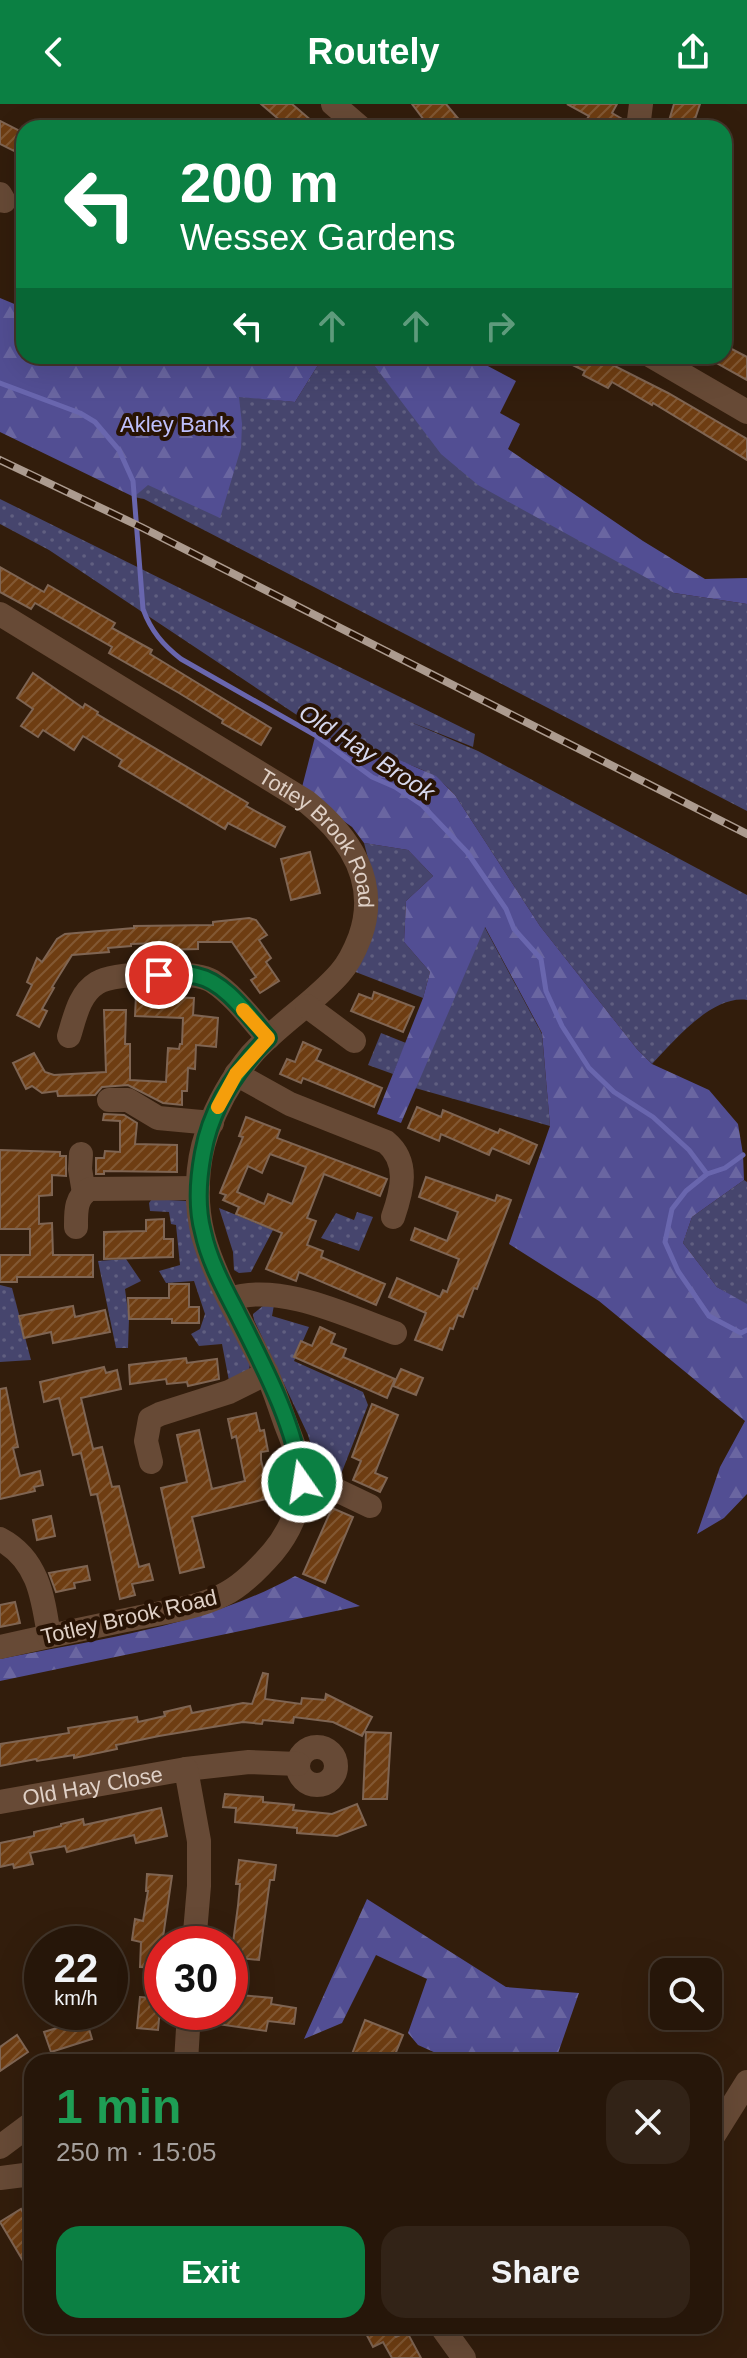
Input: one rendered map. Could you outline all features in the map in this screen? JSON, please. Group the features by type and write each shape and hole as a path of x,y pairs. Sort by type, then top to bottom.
{"street":[{"path":"333,104 352,120"},
{"path":"665,364 747,412"},
{"name":"Totley Brook Road","path":"0,614 307,802 331,822 353,850 366,888 367,911 355,951 342,971 307,1006 268,1038 236,1074 206,1136 198,1188 203,1232 230,1299 267,1373 299,1459 302,1482 290,1527 265,1562 225,1594 189,1594 49,1636 0,1647"},
{"path":"69,1036 85,994 99,982 133,976 185,974 210,980 222,989 268,1038"},
{"path":"307,1006 354,1041"},
{"path":"236,1074 290,1104 386,1142 394,1149 399,1157 403,1184 393,1217"},
{"path":"109,1100 128,1100 158,1118 212,1123"},
{"path":"81,1154 84,1193"},
{"path":"76,1227 76,1209 84,1193 90,1189 198,1188"},
{"path":"230,1299 256,1294 286,1297 395,1333"},
{"path":"151,1462 146,1441 150,1419 229,1392 267,1373"},
{"path":"302,1482 326,1485 370,1506"},
{"path":"0,1539 23,1556 33,1571 43,1596 49,1636"},
{"name":"Old Hay Close","path":"0,1802 186,1769 249,1762 298,1764"},
{"name":"Old Hay Close","path":"186,1769 199,1841 196,1926"},
{"path":"186,2054 188,2030"},
{"path":"722,2122 747,2082"},
{"path":"0,2147 24,2129"},
{"path":"0,2178 24,2175"},
{"path":"447,2334 464,2358"}],"shaded area":[{"path":"373,364 395,392 674,593 747,604 747,811 144,499 134,497 238,396 295,402 318,365"},
{"path":"0,499 475,734 473,747 408,721 478,751 747,895 747,1000 734,1000 708,1012 652,1064 540,926 446,785 412,766 386,759 360,757 49,550 0,524"},
{"path":"364,843 408,850 433,876 406,901 404,942 430,972 423,998 353,971 370,936 376,908"},
{"path":"484,926 542,1034 550,1126 415,1088"},
{"path":"381,1033 406,1043 393,1074 368,1065"},
{"path":"744,1180 747,1182 747,1304 717,1287 683,1243 692,1217"},
{"path":"152,1199 186,1201 189,1206 250,1364 249,1370 229,1381 222,1344 199,1346 191,1334 200,1329 205,1314 194,1281 166,1283 159,1271 180,1265 176,1225 171,1224 169,1212 150,1211"},
{"path":"219,1208 273,1230 251,1272 234,1270 233,1252"},
{"path":"357,1212 373,1217 359,1251 321,1238 336,1213 354,1220"},
{"path":"126,1259 141,1281 125,1289 129,1319 128,1348 116,1348 98,1261"},
{"path":"0,1285 12,1288 31,1360 0,1362"},
{"path":"264,1305 274,1305 272,1316 309,1327 294,1361 363,1392 368,1405 338,1482 326,1477 317,1466 308,1435 254,1320 253,1314"}],"green space":[{"name":"Akley Bank","path":"0,298 16,305 16,364 322,364 318,365 295,402 239,397 241,448 220,518 148,485 134,497 0,432"},
{"path":"373,364 484,364 516,381 500,413 520,424 508,449 643,541 705,579 747,578 747,604 674,593 478,485 441,454"},
{"path":"317,729 360,757 397,759 436,776 455,795 540,926 637,1049 652,1064 709,1090 738,1124 744,1180 692,1217 683,1243 717,1287 747,1304 747,1494 724,1518 697,1534 720,1467 745,1421 599,1301 509,1244 550,1126 542,1033 485,927 401,1123 377,1114 423,998 430,972 404,942 406,901 433,876 408,850 364,843 352,827 301,791"},
{"path":"295,1576 360,1606 0,1681 0,1659 188,1619 261,1593"},
{"path":"367,1899 506,1987 579,1993 558,2054 438,2054 418,2045 408,2033 427,1979 376,1955 342,2023 304,2039"}],"building":[{"path":"261,104 292,104 311,120 280,120"},
{"path":"412,104 446,104 459,120 424,120"},
{"path":"567,104 617,104 612,113 624,120 586,120 589,116"},
{"path":"674,104 700,104 695,120 669,120"},
{"path":"0,121 16,129 16,152 0,144"},
{"path":"732,349 747,357 747,380 718,364 732,364"},
{"path":"571,364 611,364 668,393 747,439 747,460 653,403 612,382 608,388 583,375 585,371"},
{"path":"0,567 44,592 48,585 115,623 112,628 152,650 150,654 271,728 261,745 109,653 112,647 35,603 31,609 0,592"},
{"path":"33,673 83,708 85,704 248,803 246,806 285,827 275,847 228,823 225,829 119,766 122,760 83,736 74,750 43,730 38,737 21,726 33,709 17,698"},
{"path":"310,852 320,893 291,900 281,859"},
{"path":"256,920 267,935 259,940 271,958 266,962 279,981 260,993 251,980 256,977 232,942 198,942 198,949 158,950 157,943 131,944 108,948 109,952 72,955 52,987 42,1009 47,1011 39,1027 17,1015 32,985 27,982 37,958 42,962 57,939 65,934 134,926 213,925 213,922"},
{"path":"374,992 414,1007 403,1032 351,1011 359,994 372,999"},
{"path":"136,996 194,998 193,1015 218,1018 216,1047 196,1045 195,1069 188,1068 187,1091 182,1091 182,1105 163,1103 128,1085 102,1087 95,1095 58,1096 57,1091 42,1093 32,1086 26,1089 13,1063 34,1053 45,1072 54,1075 106,1072 104,1010 126,1010 125,1044 130,1044 130,1080 166,1082 168,1048 179,1049 182,1044 183,1018 135,1016"},
{"path":"303,1042 321,1050 316,1060 382,1088 374,1107 303,1078 301,1083 280,1074 287,1059 295,1062"},
{"path":"417,1107 441,1117 443,1110 537,1145 529,1164 492,1148 489,1155 441,1134 439,1141 408,1128"},
{"path":"104,1114 124,1115 137,1123 135,1144 177,1145 177,1172 104,1171 104,1174 96,1174 96,1158 104,1158 105,1151 120,1152 120,1121 103,1120"},
{"path":"246,1117 280,1130 277,1138 387,1179 380,1196 324,1174 307,1218 316,1221 307,1245 323,1251 321,1257 385,1284 376,1305 299,1272 296,1281 266,1269 282,1233 236,1214 239,1207 223,1200 226,1195 220,1193 243,1137 239,1136","holes":["270,1154 306,1167 292,1204 268,1194 264,1204 237,1192 248,1166 262,1173"]},
{"path":"0,1150 60,1152 60,1156 66,1156 66,1176 52,1175 52,1195 39,1196 39,1224 52,1223 53,1255 93,1255 93,1277 17,1277 17,1282 0,1282 0,1255 30,1255 30,1229 0,1229"},
{"path":"426,1177 495,1201 497,1195 511,1200 477,1289 474,1288 463,1317 458,1315 453,1329 450,1328 442,1350 415,1340 426,1313 389,1297 397,1278 440,1297 443,1290 447,1292 459,1259 411,1240 415,1228 447,1241 458,1212 419,1197"},
{"path":"164,1219 164,1239 173,1239 173,1257 104,1259 104,1232 146,1231 146,1220"},
{"path":"169,1284 189,1284 189,1307 199,1307 199,1323 172,1323 172,1319 129,1319 128,1298 169,1298"},
{"path":"73,1306 75,1317 105,1310 110,1332 53,1343 51,1332 24,1338 19,1316"},
{"path":"320,1327 335,1334 331,1343 346,1349 343,1357 395,1379 387,1398 294,1357 301,1341 312,1346"},
{"path":"186,1358 187,1363 217,1359 219,1379 188,1386 187,1382 167,1384 166,1379 130,1384 129,1365"},
{"path":"104,1367 106,1373 117,1370 121,1389 81,1398 93,1449 102,1447 112,1487 119,1486 139,1567 149,1564 153,1580 132,1584 135,1595 120,1599 97,1494 91,1495 81,1453 73,1455 59,1398 44,1402 40,1382"},
{"path":"401,1369 423,1378 416,1395 393,1386"},
{"path":"6,1388 18,1447 13,1448 20,1476 40,1471 43,1485 34,1487 35,1491 0,1499 0,1389"},
{"path":"372,1404 398,1415 375,1473 387,1478 380,1492 353,1480 361,1461 352,1457"},
{"path":"256,1413 260,1431 264,1430 268,1451 261,1452 261,1460 270,1498 192,1517 204,1567 180,1573 161,1488 187,1482 177,1435 199,1430 212,1489 245,1481 236,1436 232,1438 228,1419"},
{"path":"332,1508 353,1517 325,1583 303,1574"},
{"path":"51,1516 55,1536 37,1540 33,1520"},
{"path":"87,1566 90,1580 74,1583 75,1588 56,1592 49,1573"},
{"path":"15,1602 20,1623 0,1627 0,1605"},
{"path":"263,1673 268,1674 265,1699 301,1704 302,1698 325,1700 326,1694 372,1717 362,1736 333,1722 294,1717 293,1723 243,1722 116,1745 117,1749 74,1758 74,1755 36,1759 0,1766 0,1744 69,1733 68,1728 137,1717 138,1722 190,1706 192,1713 252,1704"},
{"path":"366,1732 391,1733 387,1799 363,1799"},
{"path":"225,1794 263,1797 263,1802 294,1805 293,1810 332,1814 357,1804 366,1825 337,1836 297,1833 297,1828 235,1822 236,1808 223,1807"},
{"path":"161,1808 167,1836 136,1843 134,1835 67,1852 65,1846 30,1853 33,1864 0,1867 0,1843 34,1836 34,1832 83,1819 84,1825"},
{"path":"239,1860 276,1865 274,1880 270,1880 259,1960 248,1959 248,1926 235,1926 240,1884 236,1884"},
{"path":"147,1874 172,1876 165,1926 144,1926 144,1967 140,1967 141,1942 132,1940 135,1919 143,1921"},
{"path":"248,1996 272,1998 271,2004 296,2008 294,2024 268,2021 266,2031 248,2028"},
{"path":"140,1997 144,1997 144,2029 137,2028"},
{"path":"365,2020 403,2035 395,2054 352,2054"},
{"path":"89,2030 92,2039 51,2052 44,2032"},
{"path":"17,2035 28,2052 0,2071 0,2047"},
{"path":"21,2209 24,2214 24,2262 0,2222"},
{"path":"366,2334 394,2334 396,2337 408,2334 421,2358 392,2358 383,2342 373,2347"}],"waterway":[{"name":"Old Hay Brook","path":"0,383 80,413 95,422 119,450 133,481 143,609 154,631 169,648 181,659 315,735 372,777 395,787 422,805 467,852 506,909 514,929 541,959 546,991 562,1026 589,1068 614,1092 653,1117 689,1150 707,1174 686,1191 672,1209 665,1242 678,1271 709,1316 741,1333 747,1330"},
{"path":"707,1174 725,1168 743,1155"}],"railway":[{"path":"0,460 141,527 747,834"}],"slow traffic":[{"path":"218,1107 236,1074 268,1038 243,1010"}],"route":[{"path":"159,975 185,974 210,980 235,1001 268,1038 236,1074 206,1136 198,1188 199,1210 211,1259 267,1373 299,1459 302,1482"}]}
